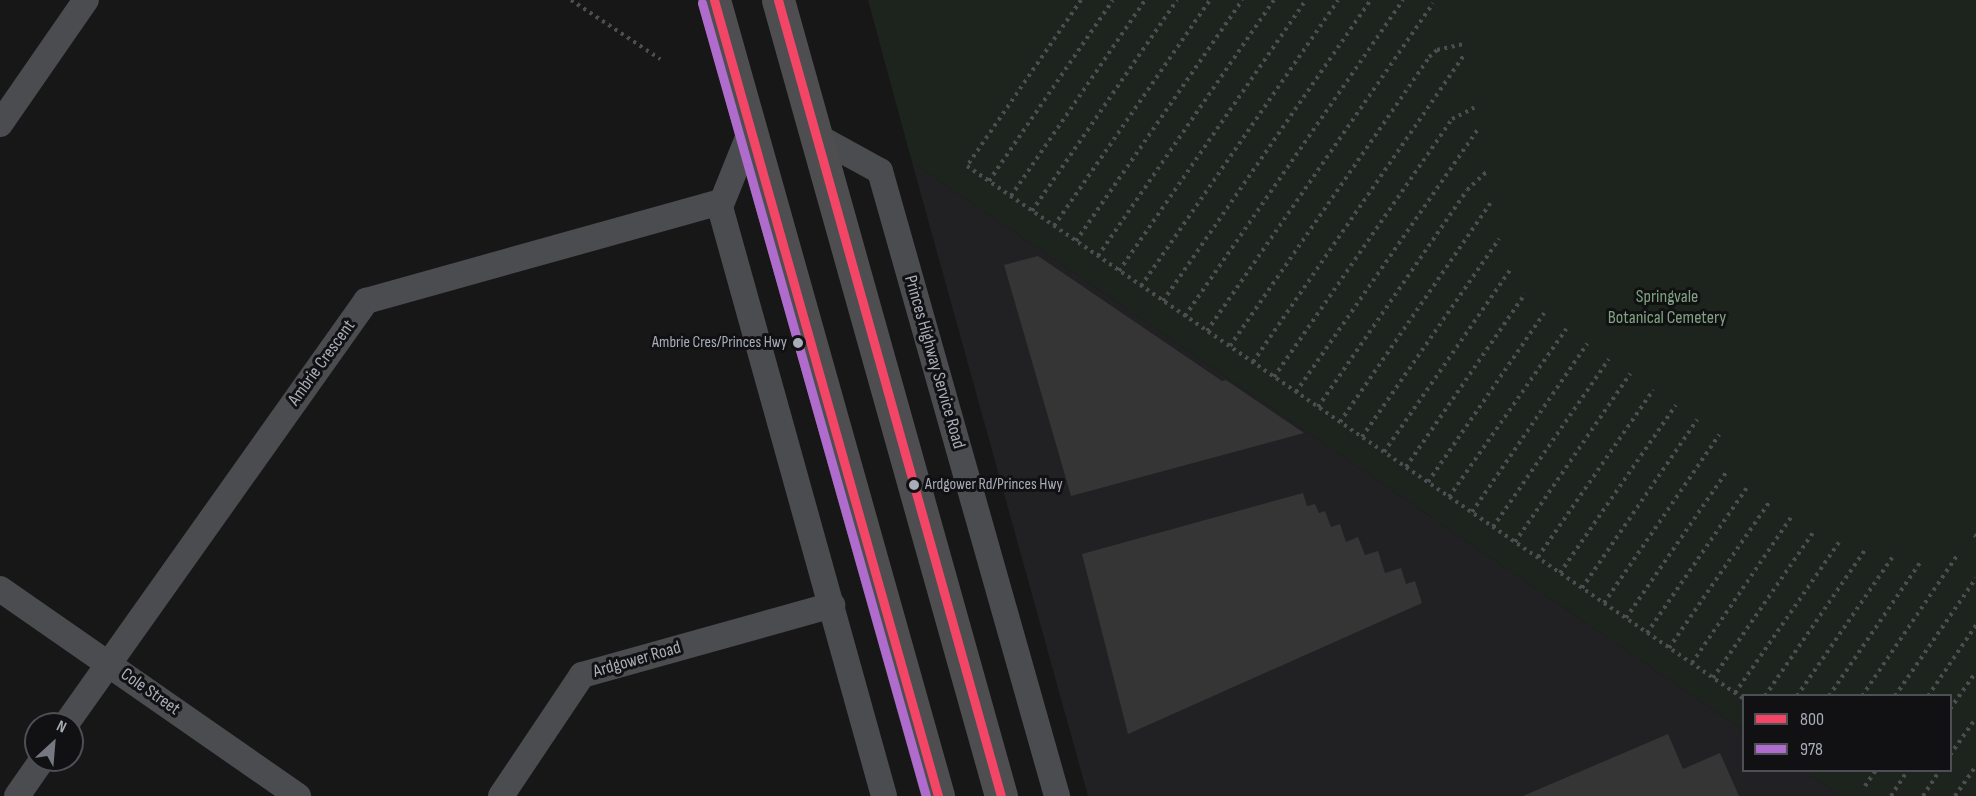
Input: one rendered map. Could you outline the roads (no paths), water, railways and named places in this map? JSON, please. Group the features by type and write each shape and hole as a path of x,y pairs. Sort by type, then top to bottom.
{"highway":[{"path":"714,0 938,796"},
{"path":"778,0 1001,796"}],"street":[{"path":"0,124 86,0"},
{"path":"751,130 720,202 884,796"},
{"name":"Princes Highway Service Road","path":"816,136 880,171 1057,796"},
{"name":"Ambrie Crescent","path":"74,712 366,301 720,202"},
{"name":"Cole Street","path":"0,589 298,796"},
{"name":"Ardgower Road","path":"501,796 582,675 832,604"},
{"path":"17,796 34,772"}],"place":[{"name":"Ambrie Cres/Princes Hwy","path":"798,343"},
{"name":"Ardgower Rd/Princes Hwy","path":"914,485"}],"park label":[{"name":"Springvale Botanical Cemetery","path":"1667,308"}]}
